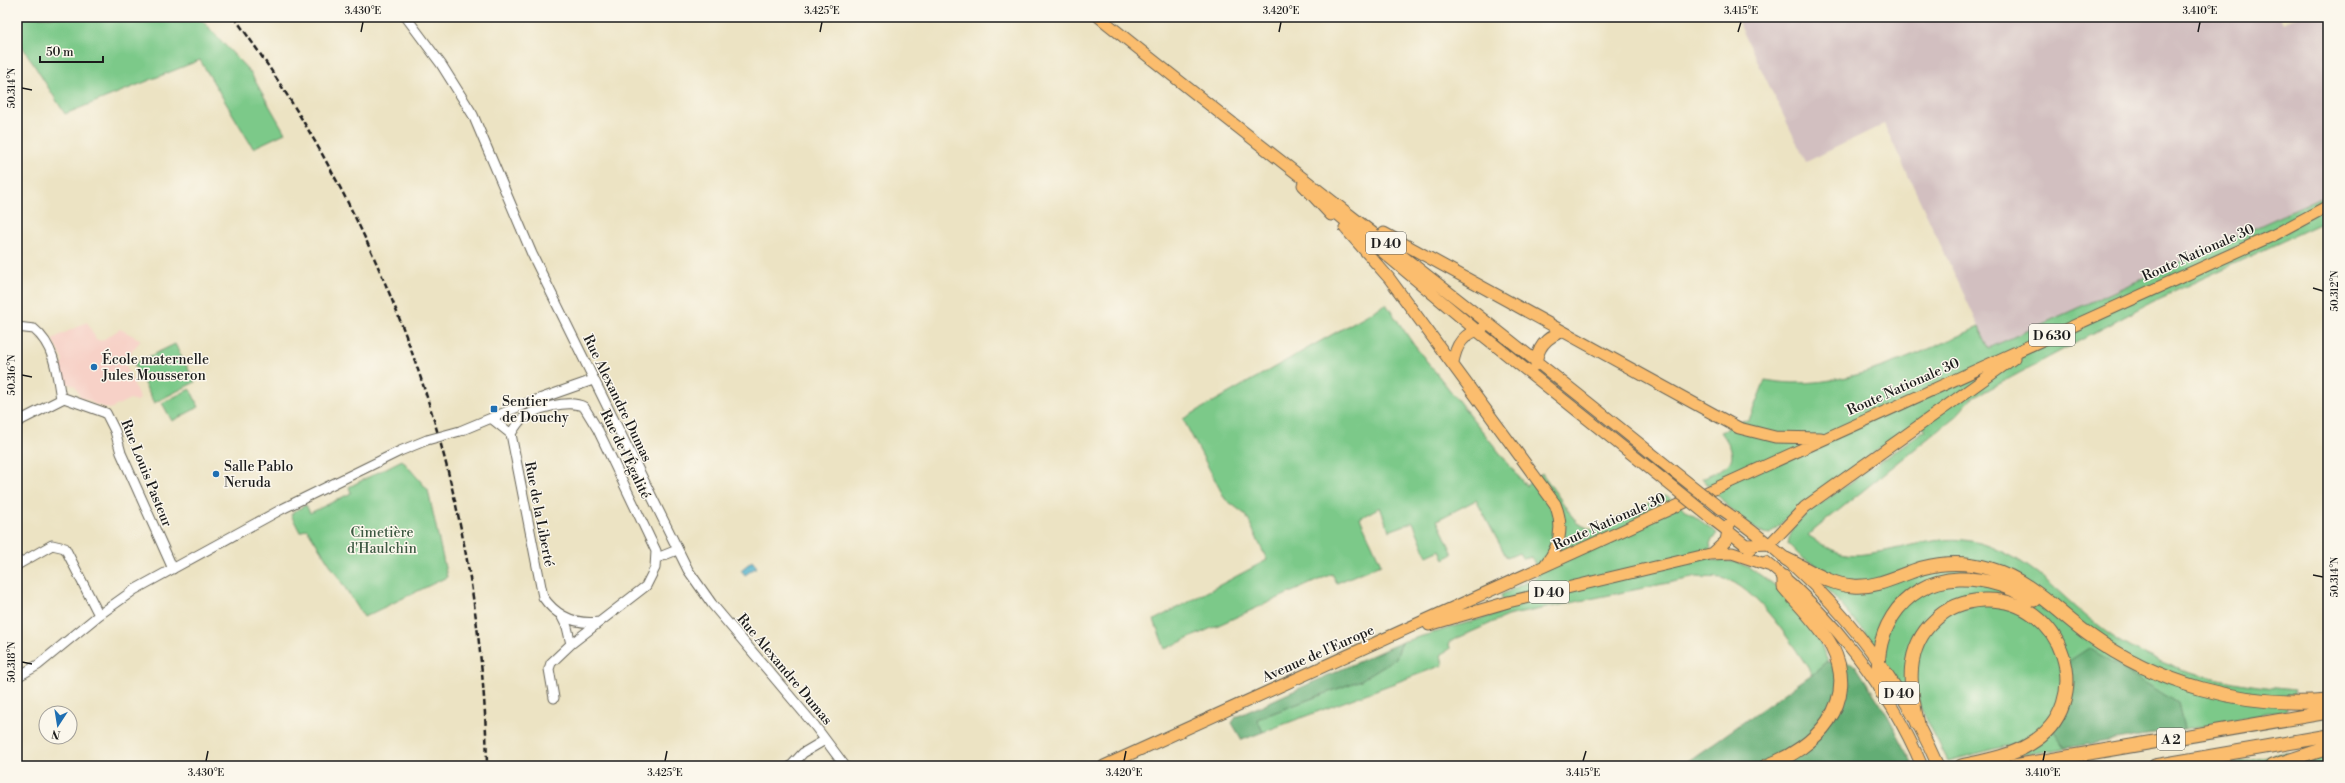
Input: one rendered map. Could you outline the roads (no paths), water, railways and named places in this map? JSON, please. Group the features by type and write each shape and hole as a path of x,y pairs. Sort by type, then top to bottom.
{"highway":[{"path":"1786,559 1835,582 1860,587 1882,583 1936,565 1962,564 1985,567 2024,584 2102,644 2143,667 2194,687 2260,700 2290,702 2328,701"},
{"path":"1766,766 1797,752 1819,734 1834,709 1839,685 1838,666 1832,647 1824,634 1784,587 1784,577"},
{"path":"1882,693 1878,676 1878,662 1884,630 1899,606 1924,588 1952,580 1980,580 2011,589 2036,600 2079,627"},
{"path":"1918,724 1910,682 1912,659 1923,634 1942,614 1966,602 1995,600 2021,607 2036,615 2047,625 2059,644 2066,671 2066,693 2059,713 2046,732 2024,748 1996,758 1961,766"},
{"name":"A 2","path":"2014,766 2328,712"},
{"name":"A 2","path":"2155,766 2328,736"},
{"path":"2272,766 2328,748"}],"main road":[{"name":"D 40","path":"1099,17 1273,157 1335,202 1498,329 1720,508 1770,544 1831,602 1878,662 1918,724 1938,766"},
{"name":"D 40","path":"1273,157 1303,185 1476,330 1551,388 1784,577 1832,627 1882,693 1915,749 1922,766"},
{"path":"1303,185 1375,261 1453,364 1555,504 1559,516 1560,533 1552,555 1544,566"},
{"name":"D 40","path":"1335,202 1398,242 1739,428 1783,438 1828,437"},
{"name":"Route Nationale 30","path":"2276,234 2328,206"},
{"name":"Route Nationale 30","path":"1544,566 2276,234 2328,214"},
{"path":"1453,364 1455,351 1460,342 1467,335 1476,330 1498,329"},
{"path":"1536,360 1545,341 1562,332"},
{"path":"1745,545 1770,544 1804,507 2033,344"},
{"name":"D 40","path":"1536,360 1538,374 1551,388"},
{"path":"1710,554 1724,545 1729,532 1727,517 1720,508"},
{"name":"D 40","path":"1390,636 1508,602 1710,554 1732,552 1771,566"},
{"name":"Avenue de l'Europe","path":"1104,766 1544,566"}],"street":[{"name":"Rue Alexandre Dumas","path":"406,17 441,64 473,115 532,254 677,550 707,598 826,740 845,766"},
{"path":"17,327 36,330 46,342 53,358 61,399 17,422"},
{"path":"17,677 38,665 99,615 130,593 282,509 400,451 593,380"},
{"name":"Rue Louis Pasteur","path":"61,399 68,398 99,409 108,416 115,431 121,453 173,569"},
{"name":"Rue de l'Égalité","path":"511,434 522,418 551,406 573,403 587,409 654,542 657,558 654,573 643,589 599,622"},
{"path":"491,418 511,434"},
{"name":"Rue de la Liberté","path":"511,434 540,590 546,602 562,617 567,627 571,644"},
{"path":"17,565 48,546 62,546 67,550 99,615"},
{"path":"657,558 677,550"},
{"name":"Rue de la Liberté","path":"562,617 586,623 599,622"},
{"path":"554,698 550,666 571,644 599,622"},
{"path":"791,766 803,753 826,740"}],"water":[{"path":"752,561 757,567 745,575 741,570"}],"railway":[{"path":"234,17 291,101 340,188 383,278 419,372 447,467 468,565 481,665 487,766"}],"place":[{"name":"École maternelle Jules Mousseron","path":"94,367"},
{"name":"Sentier de Douchy","path":"494,409"},
{"name":"Salle Pablo Neruda","path":"216,474"}],"park label":[{"name":"Cimetière d'Haulchin","path":"382,540"}]}
